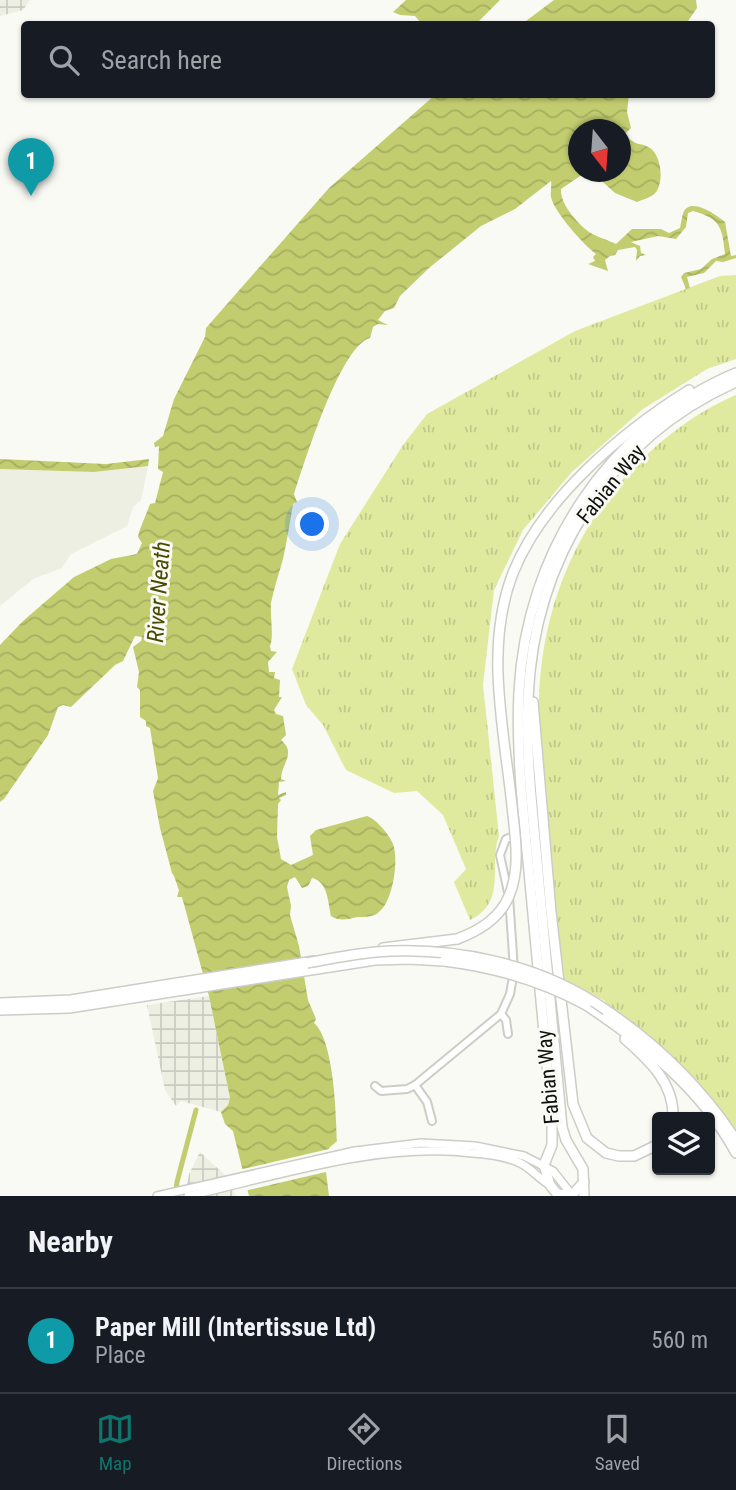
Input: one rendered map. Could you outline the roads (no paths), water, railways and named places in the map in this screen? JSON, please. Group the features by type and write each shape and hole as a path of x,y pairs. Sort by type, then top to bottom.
{"highway":[{"path":"0,1003 71,1000 373,950 457,939 484,926 506,902 514,877 516,845 496,656 502,608 513,573 523,551 554,505 608,451 670,402 717,375 736,371"},
{"name":"Fabian Way","path":"544,1165 552,1145 552,1119 519,759 519,691 527,628 545,567 583,498 631,442 674,407 736,371"},
{"name":"Fabian Way","path":"584,1182 583,1169 566,1140 562,1127 529,769 528,700 532,654 542,605 557,562 601,488 654,433 686,409 736,382"},
{"path":"532,654 551,912 573,1104 587,1138 606,1153 634,1156 652,1149"},
{"path":"307,962 388,952 420,952 466,956 495,962 551,980 585,996 663,1078 672,1097 673,1112"},
{"path":"0,1010 69,1007 350,963 409,959 459,963 501,971 537,983 606,1018 673,1062 720,1115 736,1140"},
{"path":"606,1018 665,1064 699,1101 736,1153"},
{"path":"544,1165 550,1185 558,1195 572,1195 584,1182"},
{"path":"584,1182 584,1196"}],"main road":[{"path":"157,1196 355,1151 397,1145 460,1144 544,1165 560,1178 572,1195"},
{"path":"188,1196 356,1158 396,1152 463,1151 523,1160 550,1185"}],"street":[{"path":"375,1086 381,1091 407,1089 415,1085 501,1014 510,994 514,971 509,897 500,855 506,839 526,834"},
{"path":"501,1014 506,1020 508,1034"},
{"path":"415,1085 427,1102 432,1121"}],"water":[{"path":"406,0 500,0 479,21 419,21 415,16 393,12"},
{"path":"554,0 696,0 697,8 688,21 526,21"},
{"name":"River Neath","path":"432,98 629,98 629,119 568,119 568,182 571,182 561,189 561,195 570,213 589,232 616,244 632,229 661,229 669,233 680,228 683,213 688,207 699,207 725,222 731,256 736,255 736,258 723,262 716,261 704,273 687,277 690,288 686,289 681,277 684,273 701,269 712,259 725,254 718,225 709,217 693,211 688,213 686,227 676,239 658,236 631,242 640,246 641,253 646,255 640,256 636,261 635,247 618,250 615,255 605,260 608,271 588,264 595,261 593,257 596,254 577,236 553,203 551,181 515,209 481,226 429,268 400,296 394,308 385,311 378,320 388,325 378,324 373,327 370,338 359,346 347,362 324,408 294,494 297,502 293,504 283,559 271,603 270,646 271,651 277,652 268,662 269,672 275,672 274,678 280,680 279,697 282,697 274,710 276,714 283,716 286,735 281,740 288,749 281,779 286,781 279,782 278,795 286,792 286,795 279,798 277,837 281,859 291,865 313,855 310,836 316,830 367,816 385,832 395,851 395,870 388,899 384,907 372,916 344,920 331,916 324,888 312,878 308,886 302,888 295,877 289,880 287,887 290,915 299,946 308,1000 316,1019 314,1023 326,1045 335,1096 337,1141 329,1148 326,1172 329,1196 249,1196 233,1131 225,1124 221,1112 228,1105 230,1098 209,996 182,897 177,897 179,890 160,828 153,791 158,778 150,728 140,717 140,690 137,687 139,672 133,647 142,637 135,636 123,661 115,665 71,707 58,707 48,735 0,802 0,645 23,621 74,577 111,559 137,554 142,543 138,537 139,532 150,504 155,503 163,472 158,469 159,446 155,447 154,443 163,436 174,399 205,337 206,328 329,188"},
{"path":"631,140 650,148 659,164 657,191 637,202 615,193 603,182 631,182"},
{"path":"0,459 106,464 149,459 148,466 94,472 0,469"}],"waterway":[{"path":"175,1196 196,1110"}],"place":[{"name":"Paper Mill (Intertissue Ltd)","path":"31,196"}]}
